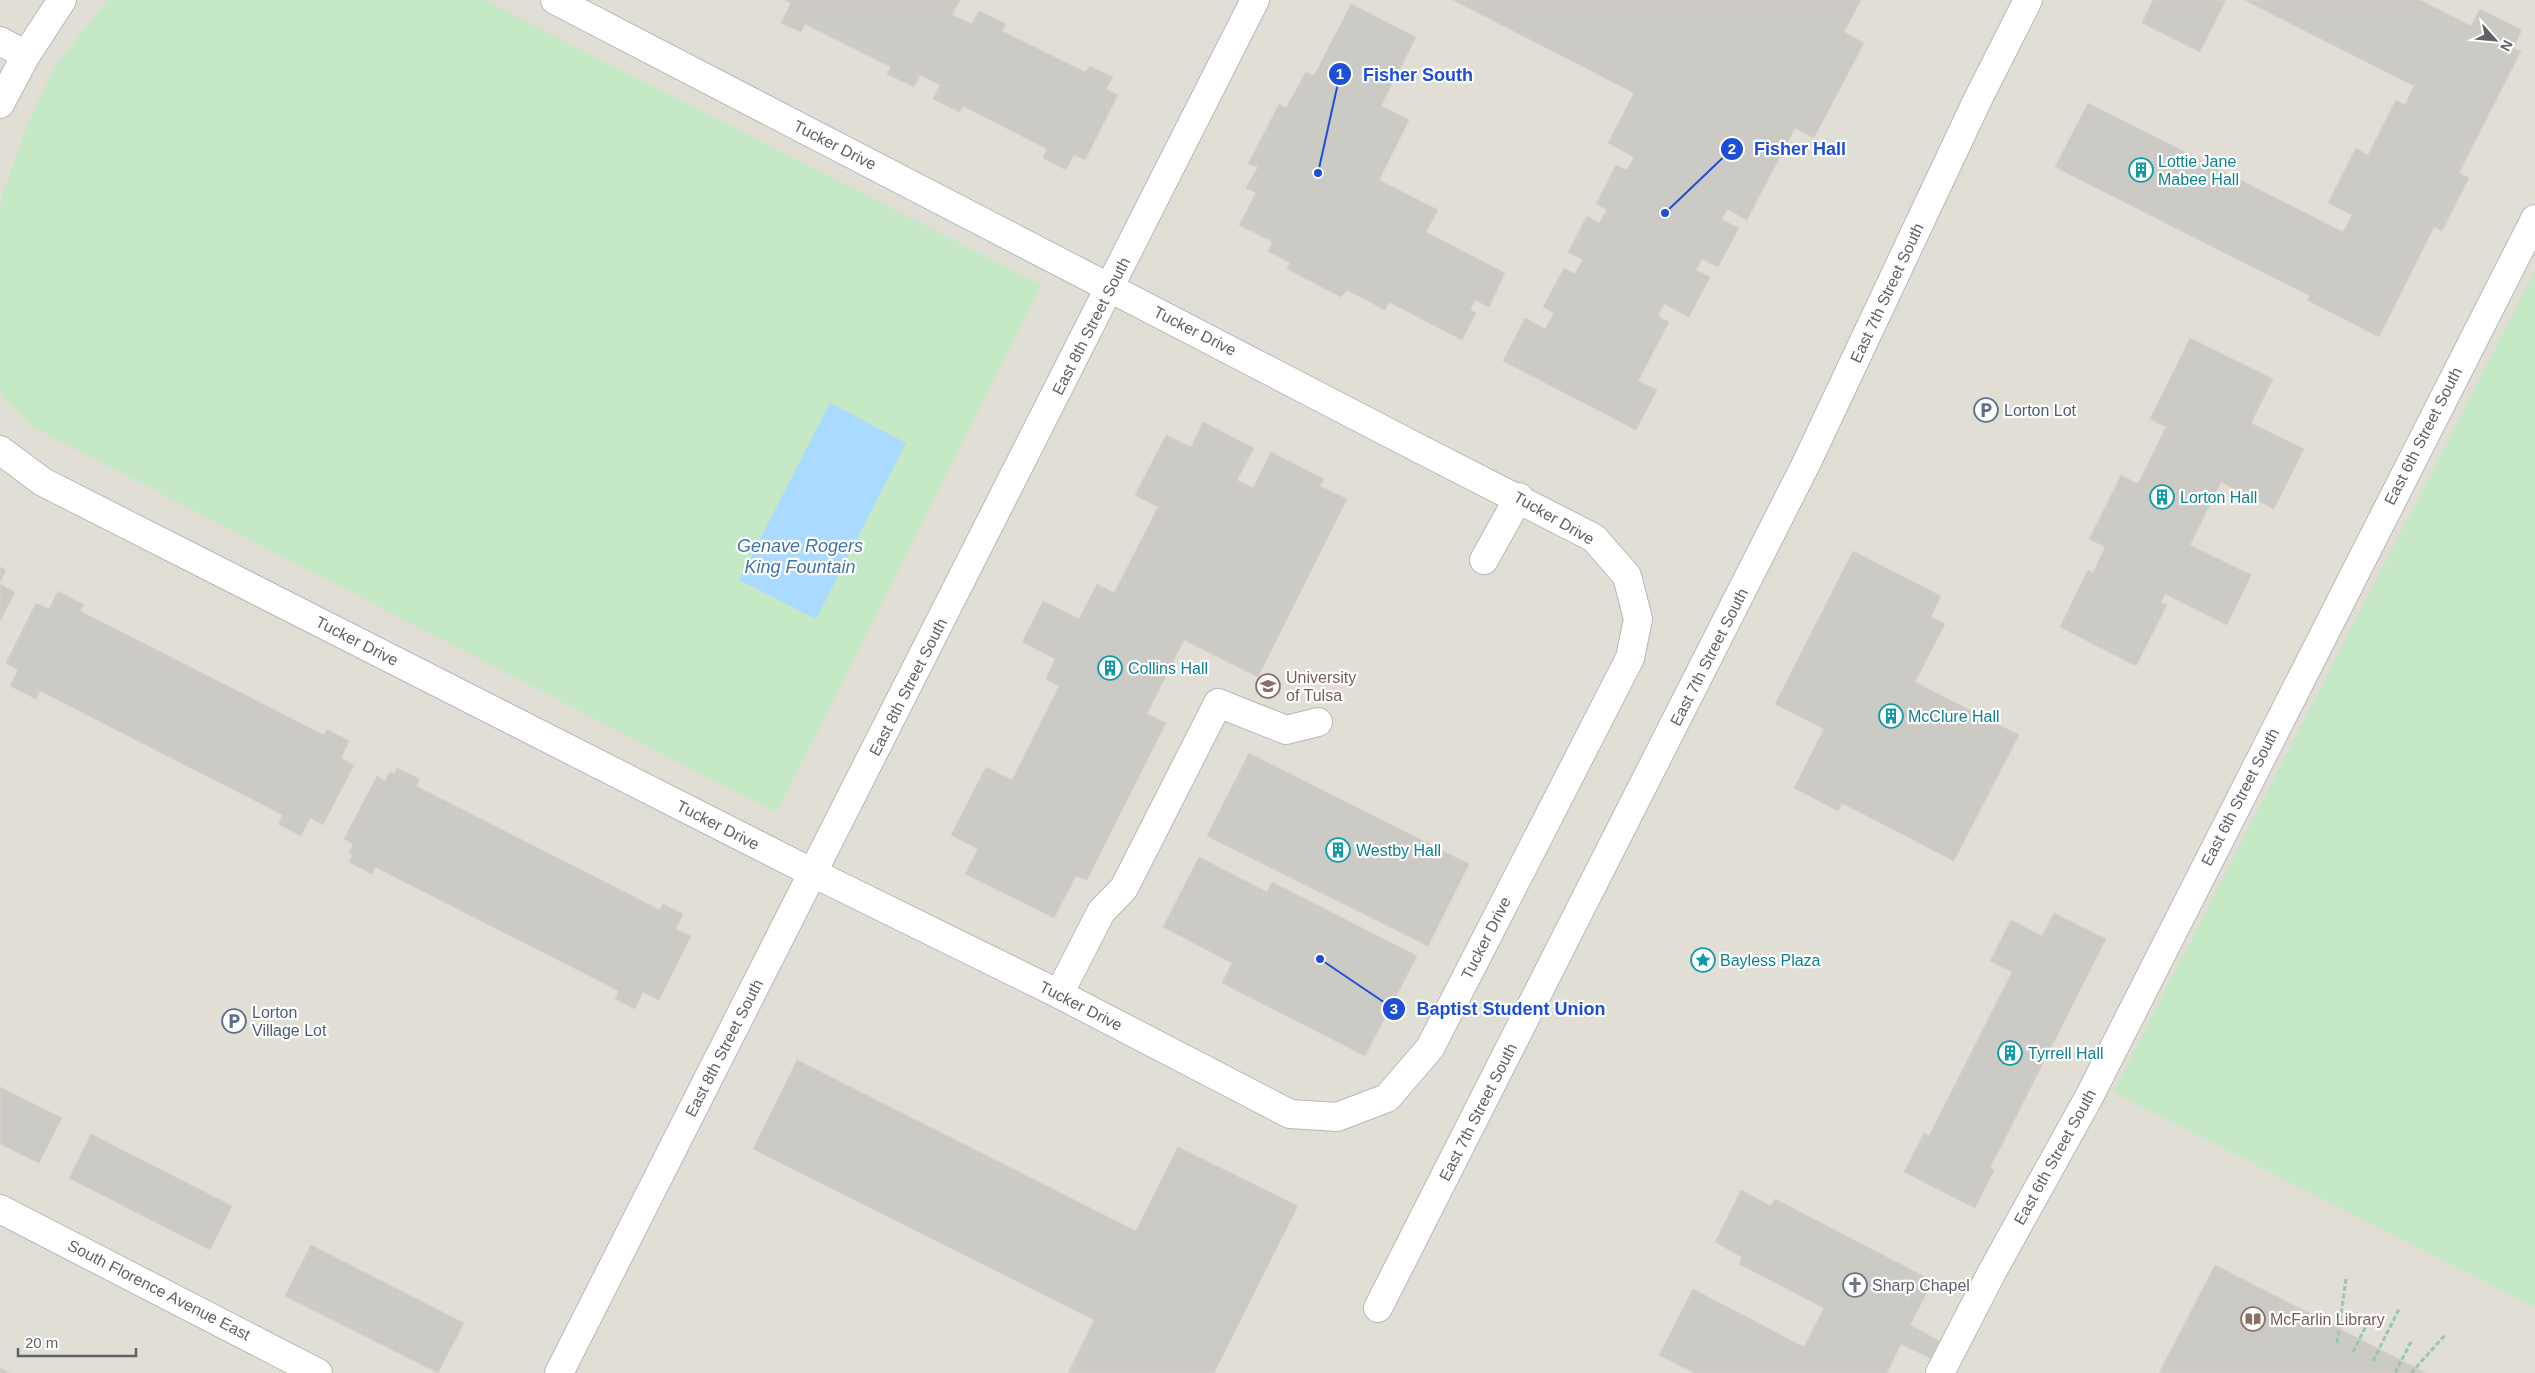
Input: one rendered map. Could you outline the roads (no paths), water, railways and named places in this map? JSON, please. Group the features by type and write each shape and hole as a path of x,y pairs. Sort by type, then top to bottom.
{"street":[{"path":"0,104 26,55 62,0"},
{"name":"Tucker Drive","path":"0,450 43,482 813,873 1059,994 1290,1114 1337,1117 1387,1098 1430,1048 1630,658 1638,619 1627,576 1594,538 1519,497 1420,449 555,0"},
{"name":"East 8th Street South","path":"558,1373 1255,0"},
{"name":"East 7th Street South","path":"1378,1308 1806,464 1977,101 2028,0"},
{"path":"0,41 26,55"},
{"name":"East 6th Street South","path":"1940,1373 1992,1272 2089,1097 2535,219"},
{"path":"1484,560 1519,497"},
{"path":"1059,994 1101,912 1124,888 1218,703 1286,730 1318,722"},
{"name":"South Florence Avenue East","path":"0,1209 318,1373"}],"water":[{"name":"Genave Rogers King Fountain","path":"830,403 906,443 816,619 739,580"}],"place":[{"name":"Lottie Jane Mabee Hall","path":"2141,170"},
{"name":"Fisher South","path":"1318,173"},
{"name":"Fisher Hall","path":"1665,213"},
{"name":"Lorton Lot","path":"1986,410"},
{"name":"Lorton Hall","path":"2162,497"},
{"name":"Collins Hall","path":"1110,668"},
{"name":"University of Tulsa","path":"1268,686"},
{"name":"McClure Hall","path":"1891,716"},
{"name":"Westby Hall","path":"1338,850"},
{"name":"Baptist Student Union","path":"1320,959"},
{"name":"Bayless Plaza","path":"1703,960"},
{"name":"Lorton Village Lot","path":"234,1021"},
{"name":"Tyrrell Hall","path":"2010,1053"},
{"name":"Sharp Chapel","path":"1855,1285"},
{"name":"McFarlin Library","path":"2253,1319"}]}
